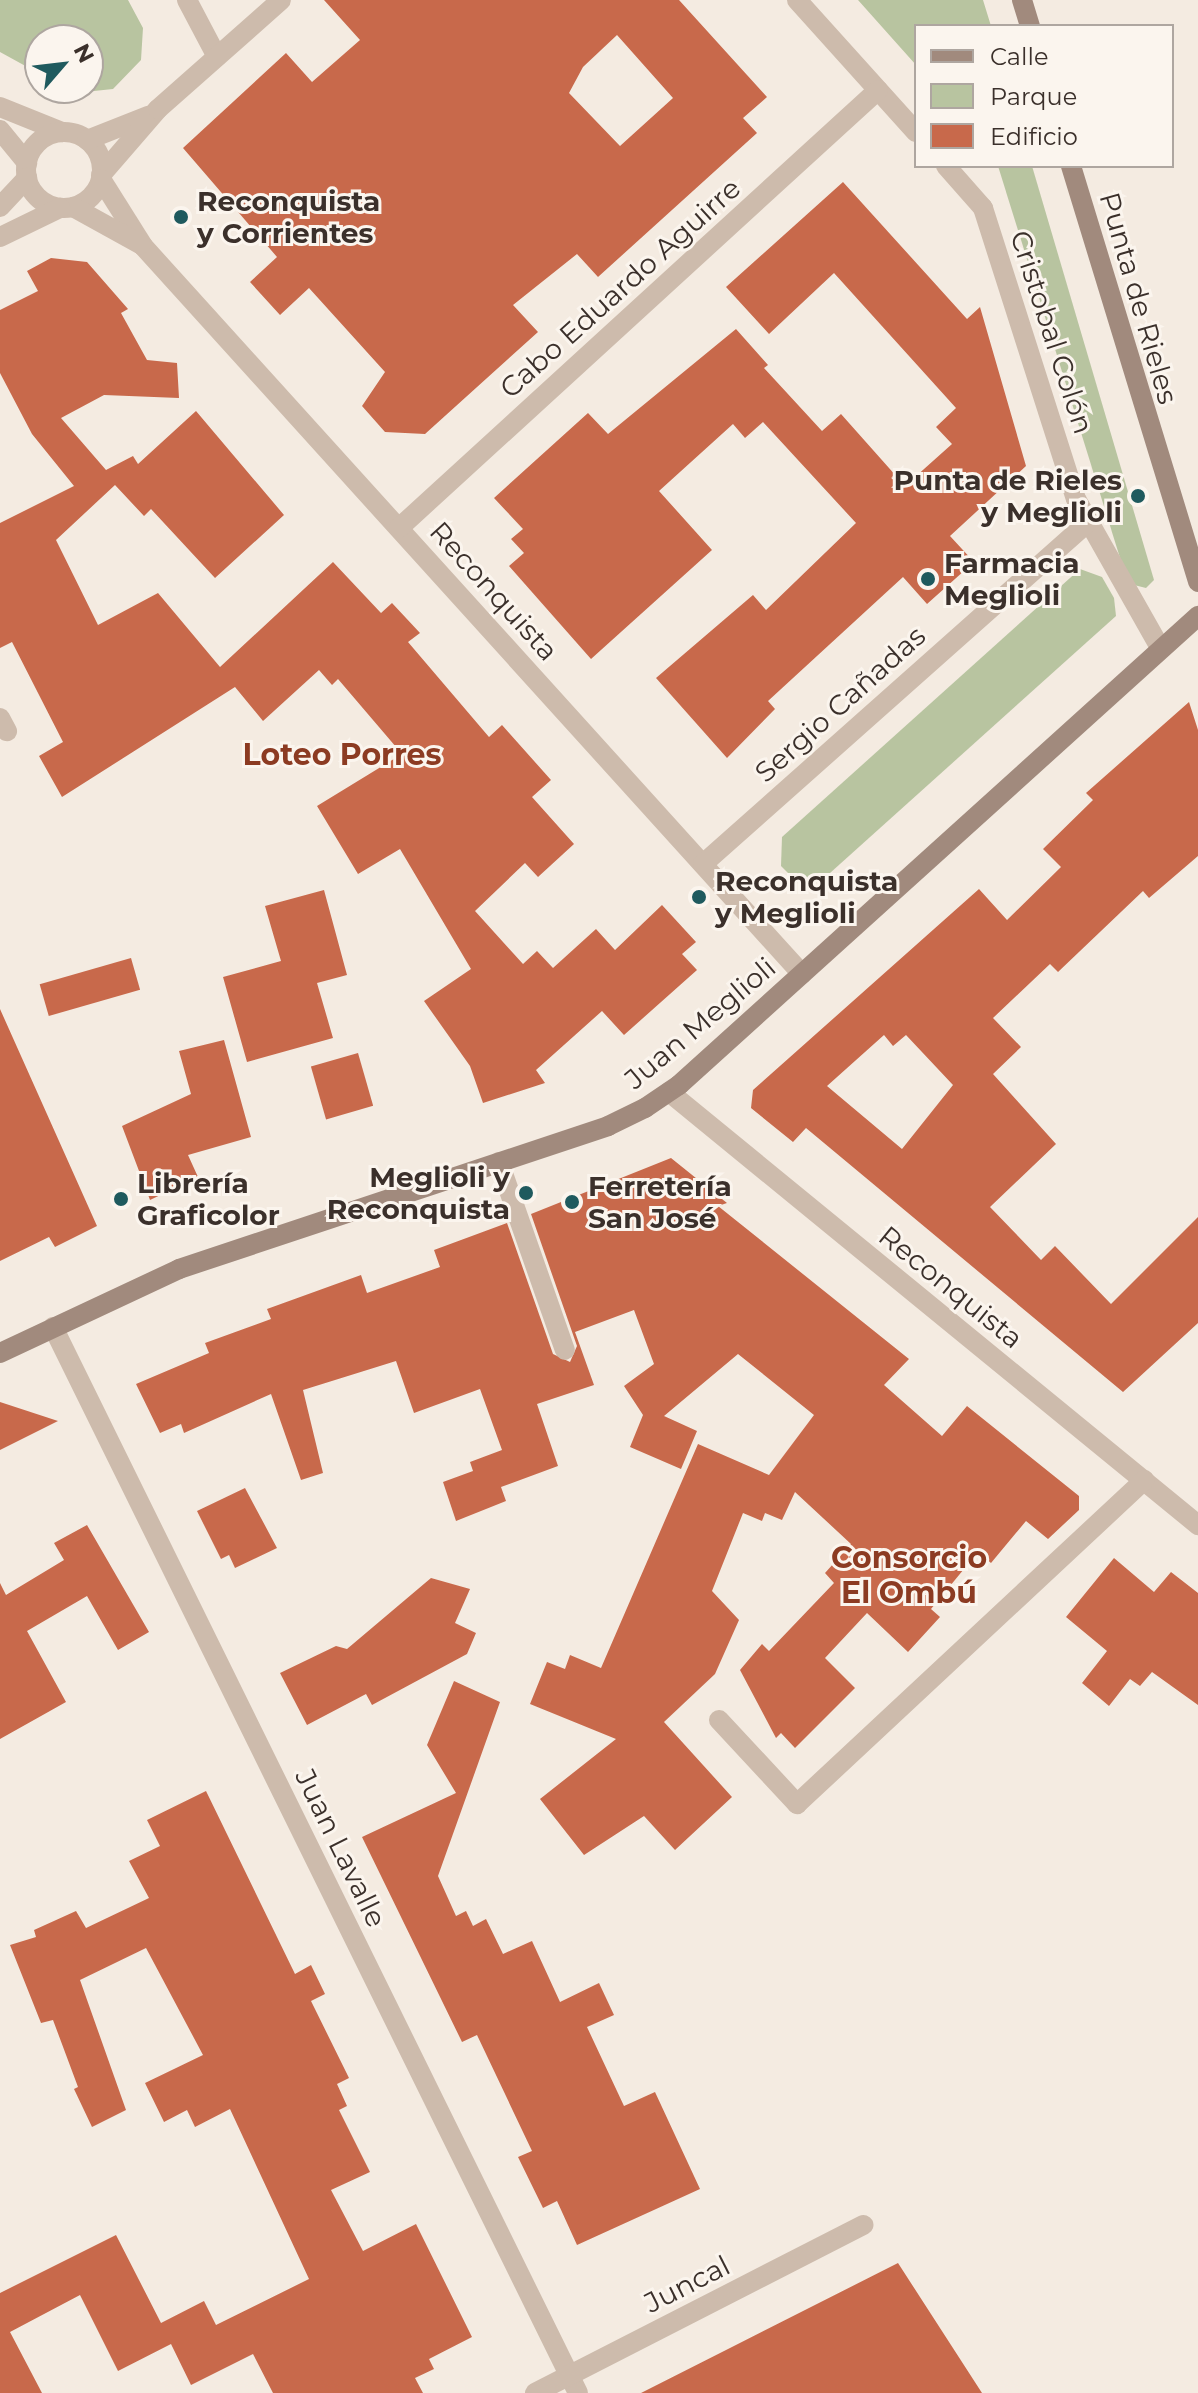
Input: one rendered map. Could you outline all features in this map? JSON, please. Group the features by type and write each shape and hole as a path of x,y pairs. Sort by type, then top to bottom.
{"main road":[{"path":"1022,0 1029,24"},
{"name":"Punta de Rieles","path":"1072,168 1198,582"},
{"name":"Juan Meglioli","path":"0,1353 179,1269 608,1126 669,1092 1198,616"}],"street":[{"path":"187,0 217,57"},
{"path":"0,237 91,197 101,177 158,109 281,0"},
{"path":"797,0 914,130"},
{"name":"Cabo Eduardo Aguirre","path":"399,528 878,90"},
{"path":"0,107 87,140 97,152 101,177"},
{"path":"87,140 129,127 158,109"},
{"path":"0,130 42,201 66,207"},
{"path":"0,207 27,171 39,141 62,132"},
{"name":"Cristobal Colón","path":"948,168 983,208 1087,523 1161,649"},
{"name":"Reconquista","path":"101,177 143,246 802,974"},
{"name":"Reconquista","path":"66,207 143,246"},
{"name":"Sergio Cañadas","path":"703,864 1087,523"},
{"name":"Reconquista","path":"669,1092 1198,1525"},
{"path":"499,1162 565,1350"},
{"name":"Juan Lavalle","path":"53,1327 574,2384"},
{"path":"719,1720 797,1804 1144,1480"},
{"name":"Juncal","path":"535,2393 574,2384 864,2225"}],"green space":[{"path":"0,0 128,0 143,28 141,60 113,89 104,90 104,24 24,24 24,65 0,52"},
{"path":"858,0 983,0 990,24 914,24 914,63"},
{"path":"999,168 1033,168 1154,580 1146,588 1134,585 1121,561"},
{"path":"1080,569 1102,577 1114,598 1116,616 820,882 799,884 781,866 782,837"}],"building":[{"path":"324,0 679,0 767,97 743,118 757,133 598,277 577,254 513,305 538,332 425,434 385,432 362,406 385,372 309,288 280,315 250,282 277,257 183,148 286,53 312,82 360,40","holes":["617,35 673,98 620,146 569,93 583,67"]},
{"path":"843,182 967,319 980,307 1026,466 950,536 974,562 927,604 903,577 768,701 775,709 727,758 656,678 753,595 766,610 856,523 763,422 745,438 733,424 659,491 712,550 591,659 509,566 524,553 511,539 523,529 494,498 588,413 608,434 736,329 768,365 764,368 822,431 841,414 905,486 952,444 936,427 956,408 834,273 769,334 726,287"},
{"path":"51,258 87,262 128,309 121,313 147,360 177,363 179,398 104,395 61,418 106,470 133,456 138,464 196,411 284,515 215,578 151,509 144,516 115,485 56,540 98,625 158,593 220,667 333,562 381,613 392,603 420,633 408,642 489,737 502,725 551,780 532,797 574,844 538,877 525,863 475,911 523,964 537,951 553,968 596,929 615,950 662,905 696,942 682,954 697,970 624,1035 602,1011 536,1070 545,1083 483,1103 470,1066 424,1001 471,969 400,849 358,874 317,806 402,754 338,679 332,685 319,670 263,721 235,687 62,797 39,756 63,742 12,642 0,648 0,523 74,486 32,434 0,373 0,310 38,291 27,271"},
{"path":"1189,702 1198,730 1198,856 1149,898 1143,891 1058,972 1050,964 993,1018 1021,1047 993,1074 1056,1144 990,1207 1041,1260 1055,1246 1111,1304 1198,1217 1198,1323 1123,1392 806,1128 793,1142 751,1108 753,1090 979,889 1007,920 1061,867 1043,849 1093,800 1086,793","holes":["884,1035 893,1046 906,1035 953,1085 902,1149 827,1086"]},
{"path":"324,890 347,975 317,983 333,1038 247,1062 223,977 281,961 265,906"},
{"path":"131,958 140,990 49,1016 40,984"},
{"path":"0,1009 97,1226 55,1247 49,1237 0,1261"},
{"path":"224,1040 251,1137 188,1155 198,1177 150,1200 122,1126 191,1094 179,1051"},
{"path":"358,1053 373,1106 326,1119 311,1067"},
{"path":"671,1158 727,1203 718,1206 909,1359 884,1385 942,1436 967,1406 1079,1496 1079,1510 1048,1539 1026,1521 991,1563 978,1552 931,1609 940,1617 908,1652 867,1613 825,1658 855,1688 795,1748 781,1733 776,1738 740,1670 762,1644 769,1651 834,1583 825,1573 851,1544 795,1492 782,1520 765,1513 762,1521 743,1513 712,1591 739,1620 715,1674 664,1722 732,1797 675,1850 644,1816 584,1855 540,1799 616,1739 530,1704 547,1662 565,1669 570,1655 601,1668 698,1444 769,1475 814,1415 738,1354 664,1416 697,1431 681,1469 630,1447 643,1415 624,1386 654,1364 634,1310 575,1332 594,1385 537,1404 558,1466 501,1487 506,1501 456,1521 443,1482 473,1471 470,1462 502,1450 480,1389 414,1413 396,1361 303,1390 323,1473 301,1480 271,1394 184,1433 181,1424 160,1433 136,1384 209,1353 205,1343 271,1319 267,1309 361,1275 367,1293 440,1267 434,1250 507,1223 553,1354 570,1362 577,1346 531,1214"},
{"path":"0,1402 58,1421 0,1450"},
{"path":"245,1488 277,1548 235,1568 229,1555 221,1559 197,1511"},
{"path":"87,1525 149,1632 118,1650 87,1596 27,1631 66,1702 0,1739 0,1583 6,1595 64,1560 54,1543"},
{"path":"1114,1558 1154,1592 1171,1572 1198,1593 1198,1705 1152,1672 1140,1686 1130,1679 1109,1706 1082,1683 1107,1651 1066,1617"},
{"path":"431,1578 470,1589 455,1623 476,1633 467,1654 372,1705 366,1694 307,1725 280,1673 336,1646 347,1649"},
{"path":"454,1681 500,1702 438,1876 456,1916 466,1911 473,1926 486,1919 503,1954 532,1941 560,2002 599,1983 614,2015 587,2027 624,2106 655,2092 700,2189 577,2245 557,2201 543,2208 518,2157 532,2151 477,2035 462,2042 362,1837 456,1793 427,1745"},
{"path":"206,1791 295,1974 311,1965 325,1994 311,2001 349,2078 337,2084 347,2106 339,2110 370,2172 331,2190 363,2251 416,2224 472,2337 429,2359 434,2369 415,2378 423,2393 273,2393 253,2354 191,2385 171,2344 118,2371 80,2295 10,2332 42,2393 0,2393 0,2293 116,2235 161,2323 204,2301 216,2325 309,2279 230,2109 195,2127 187,2110 164,2122 145,2083 203,2055 146,1948 80,1980 126,2110 92,2127 74,2089 78,2087 53,2020 41,2023 10,1945 36,1937 34,1930 76,1911 86,1928 149,1898 129,1861 160,1846 147,1820"},
{"path":"898,2263 982,2393 641,2393 730,2348"}],"place":[{"name":"Reconquista y Corrientes","path":"181,217"},
{"name":"Punta de Rieles y Meglioli","path":"1138,496"},
{"name":"Farmacia Meglioli","path":"928,579"},
{"name":"Reconquista y Meglioli","path":"699,897"},
{"name":"Meglioli y Reconquista","path":"526,1193"},
{"name":"Librería Graficolor","path":"121,1199"},
{"name":"Ferretería San José","path":"572,1202"}],"district":[{"name":"Loteo Porres","path":"342,755"},
{"name":"Consorcio El Ombú","path":"909,1575"}]}
